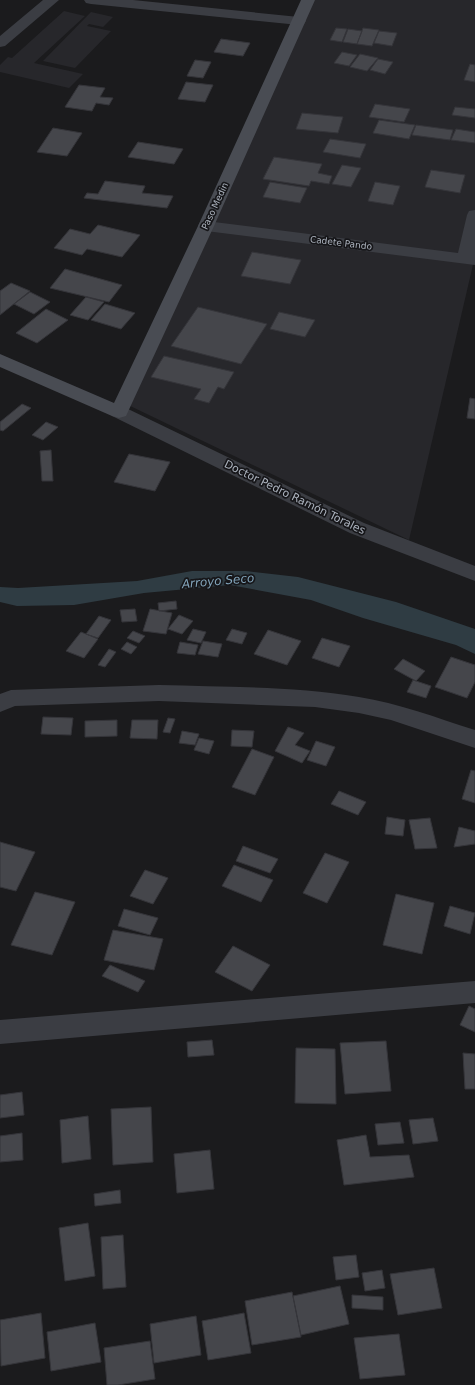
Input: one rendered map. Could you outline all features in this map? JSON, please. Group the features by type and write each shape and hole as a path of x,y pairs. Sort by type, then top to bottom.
{"street":[{"path":"0,42 52,0"},
{"path":"91,0 299,21"},
{"name":"Paso Medin","path":"119,412 206,226 308,0"},
{"path":"470,260 475,215"},
{"name":"Cadete Pando","path":"206,226 470,260"},
{"path":"0,360 119,412"},
{"name":"Doctor Pedro Ramón Torales","path":"119,412 357,528 475,574"},
{"path":"0,704 11,698 159,693 315,699 359,705 392,712 475,739"},
{"path":"0,1032 475,992"}],"shaded area":[{"path":"305,0 475,0 475,256 409,540 124,403"},
{"path":"64,11 85,16 34,63 83,74 69,88 0,72 0,65 8,57 12,58"},
{"path":"91,12 113,17 103,27 89,24 87,26 111,31 75,68 43,61"}],"water":[{"name":"Arroyo Seco","path":"192,571 246,571 298,577 396,602 475,629 475,654 456,645 363,618 311,600 230,585 144,593 74,605 17,606 0,602 0,587 18,588 137,581"}],"building":[{"path":"336,28 347,29 342,42 330,40"},
{"path":"363,28 379,30 372,46 357,44"},
{"path":"348,29 362,31 357,44 343,42"},
{"path":"379,31 397,33 392,46 374,43"},
{"path":"221,39 250,43 243,56 214,52"},
{"path":"342,52 357,55 349,66 334,63"},
{"path":"360,54 378,58 367,71 350,67"},
{"path":"378,59 393,62 385,74 370,70"},
{"path":"195,60 211,62 203,78 187,76"},
{"path":"470,64 475,65 475,82 464,80"},
{"path":"186,82 213,85 205,102 178,99"},
{"path":"79,85 105,88 100,97 113,98 109,105 96,103 92,111 65,107"},
{"path":"375,104 410,109 404,122 369,117"},
{"path":"455,107 475,109 475,118 452,115"},
{"path":"302,113 343,117 338,133 296,129"},
{"path":"379,120 415,125 409,139 373,133"},
{"path":"416,125 453,130 450,140 412,135"},
{"path":"53,128 82,133 67,156 37,152"},
{"path":"456,129 475,132 475,143 451,140"},
{"path":"330,139 366,144 360,158 323,152"},
{"path":"138,142 183,149 174,164 128,157"},
{"path":"274,157 322,164 318,173 332,176 329,184 311,181 309,186 263,179"},
{"path":"342,165 361,168 351,187 332,184"},
{"path":"431,170 465,175 460,193 425,187"},
{"path":"105,181 145,186 142,193 173,196 167,208 84,198 87,193 98,194"},
{"path":"270,182 307,188 300,203 263,197"},
{"path":"375,182 400,186 393,205 368,201"},
{"path":"98,225 140,235 122,257 87,249 82,255 54,248 70,229 90,234"},
{"path":"252,252 301,260 290,284 241,276"},
{"path":"65,269 122,285 109,302 50,288"},
{"path":"11,283 30,291 0,315 0,291"},
{"path":"30,292 50,302 34,314 14,304"},
{"path":"86,297 104,302 88,320 70,315"},
{"path":"105,304 135,313 121,329 91,320"},
{"path":"198,307 267,324 241,364 171,346"},
{"path":"46,309 68,320 37,343 16,333"},
{"path":"279,312 315,320 305,337 270,329"},
{"path":"164,356 234,372 224,389 218,387 209,403 194,399 201,389 151,377"},
{"path":"470,398 475,399 475,419 467,418"},
{"path":"22,404 31,408 3,431 0,430 0,422"},
{"path":"46,422 58,427 43,440 32,435"},
{"path":"51,450 53,481 42,481 40,451"},
{"path":"129,454 170,462 155,491 114,482"},
{"path":"176,601 177,609 159,611 158,603"},
{"path":"135,609 137,621 122,622 120,610"},
{"path":"150,609 172,613 166,634 143,631"},
{"path":"179,615 193,621 182,634 168,629"},
{"path":"99,616 111,620 98,638 86,634"},
{"path":"193,629 206,632 201,643 187,640"},
{"path":"232,629 247,633 242,644 226,640"},
{"path":"268,630 301,641 287,665 254,654"},
{"path":"133,631 145,636 139,643 127,638"},
{"path":"81,632 98,639 84,658 66,651"},
{"path":"322,638 350,646 339,667 312,658"},
{"path":"203,641 222,644 218,657 198,654"},
{"path":"127,642 137,647 131,654 121,649"},
{"path":"180,642 198,645 195,655 177,653"},
{"path":"109,649 116,652 105,667 98,665"},
{"path":"451,657 475,665 475,682 467,698 435,687"},
{"path":"403,659 425,671 416,681 394,669"},
{"path":"413,680 431,686 426,698 407,692"},
{"path":"43,717 73,718 71,735 41,734"},
{"path":"168,718 175,719 170,733 163,732"},
{"path":"117,720 117,736 85,737 85,721"},
{"path":"132,720 158,720 157,739 130,738"},
{"path":"288,727 304,733 295,745 310,751 302,763 275,751"},
{"path":"232,730 254,731 252,747 231,746"},
{"path":"182,731 199,734 195,745 179,743"},
{"path":"199,738 214,741 209,754 194,750"},
{"path":"316,741 335,747 326,766 307,760"},
{"path":"252,749 274,757 255,795 232,787"},
{"path":"471,770 475,771 475,803 462,799"},
{"path":"339,791 366,802 358,815 331,804"},
{"path":"387,817 405,820 403,836 385,834"},
{"path":"430,818 437,848 415,849 409,820"},
{"path":"459,827 475,831 475,844 454,847"},
{"path":"0,842 35,852 16,891 0,887"},
{"path":"243,846 278,859 270,873 236,861"},
{"path":"325,853 349,862 327,903 303,893"},
{"path":"234,865 273,880 261,902 222,886"},
{"path":"145,870 168,878 153,904 130,896"},
{"path":"35,892 75,902 52,955 11,945"},
{"path":"396,894 434,903 422,954 383,945"},
{"path":"450,906 475,913 470,934 444,926"},
{"path":"124,909 158,918 150,935 118,926"},
{"path":"113,930 163,939 154,970 104,960"},
{"path":"233,946 270,965 252,991 215,972"},
{"path":"110,965 145,981 138,992 102,976"},
{"path":"469,1006 475,1009 475,1032 460,1025"},
{"path":"212,1040 214,1055 188,1057 187,1042"},
{"path":"386,1041 391,1091 345,1094 340,1043"},
{"path":"296,1048 335,1049 336,1104 295,1103"},
{"path":"463,1053 475,1054 475,1089 465,1089"},
{"path":"22,1092 24,1115 0,1118 0,1095"},
{"path":"151,1107 153,1162 113,1165 111,1109"},
{"path":"88,1116 91,1159 62,1163 60,1120"},
{"path":"433,1118 438,1141 413,1144 409,1120"},
{"path":"400,1122 404,1143 378,1145 375,1124"},
{"path":"22,1133 23,1160 0,1162 0,1136"},
{"path":"366,1135 370,1157 409,1155 414,1177 344,1185 337,1140"},
{"path":"210,1150 214,1189 177,1193 174,1154"},
{"path":"120,1190 121,1203 95,1206 94,1194"},
{"path":"88,1223 95,1276 65,1281 59,1228"},
{"path":"123,1235 126,1287 103,1289 101,1237"},
{"path":"356,1255 359,1277 336,1280 333,1257"},
{"path":"434,1268 442,1308 398,1315 390,1274"},
{"path":"382,1270 385,1288 365,1291 362,1273"},
{"path":"340,1286 349,1324 301,1335 293,1296"},
{"path":"292,1292 301,1337 252,1345 245,1301"},
{"path":"352,1295 383,1297 383,1310 352,1308"},
{"path":"41,1313 45,1358 1,1366 0,1320"},
{"path":"244,1313 251,1353 208,1360 202,1321"},
{"path":"196,1316 201,1355 154,1363 150,1324"},
{"path":"95,1323 101,1362 51,1371 47,1332"},
{"path":"399,1334 405,1375 360,1379 354,1338"},
{"path":"150,1341 155,1379 118,1385 107,1385 104,1348"}]}
